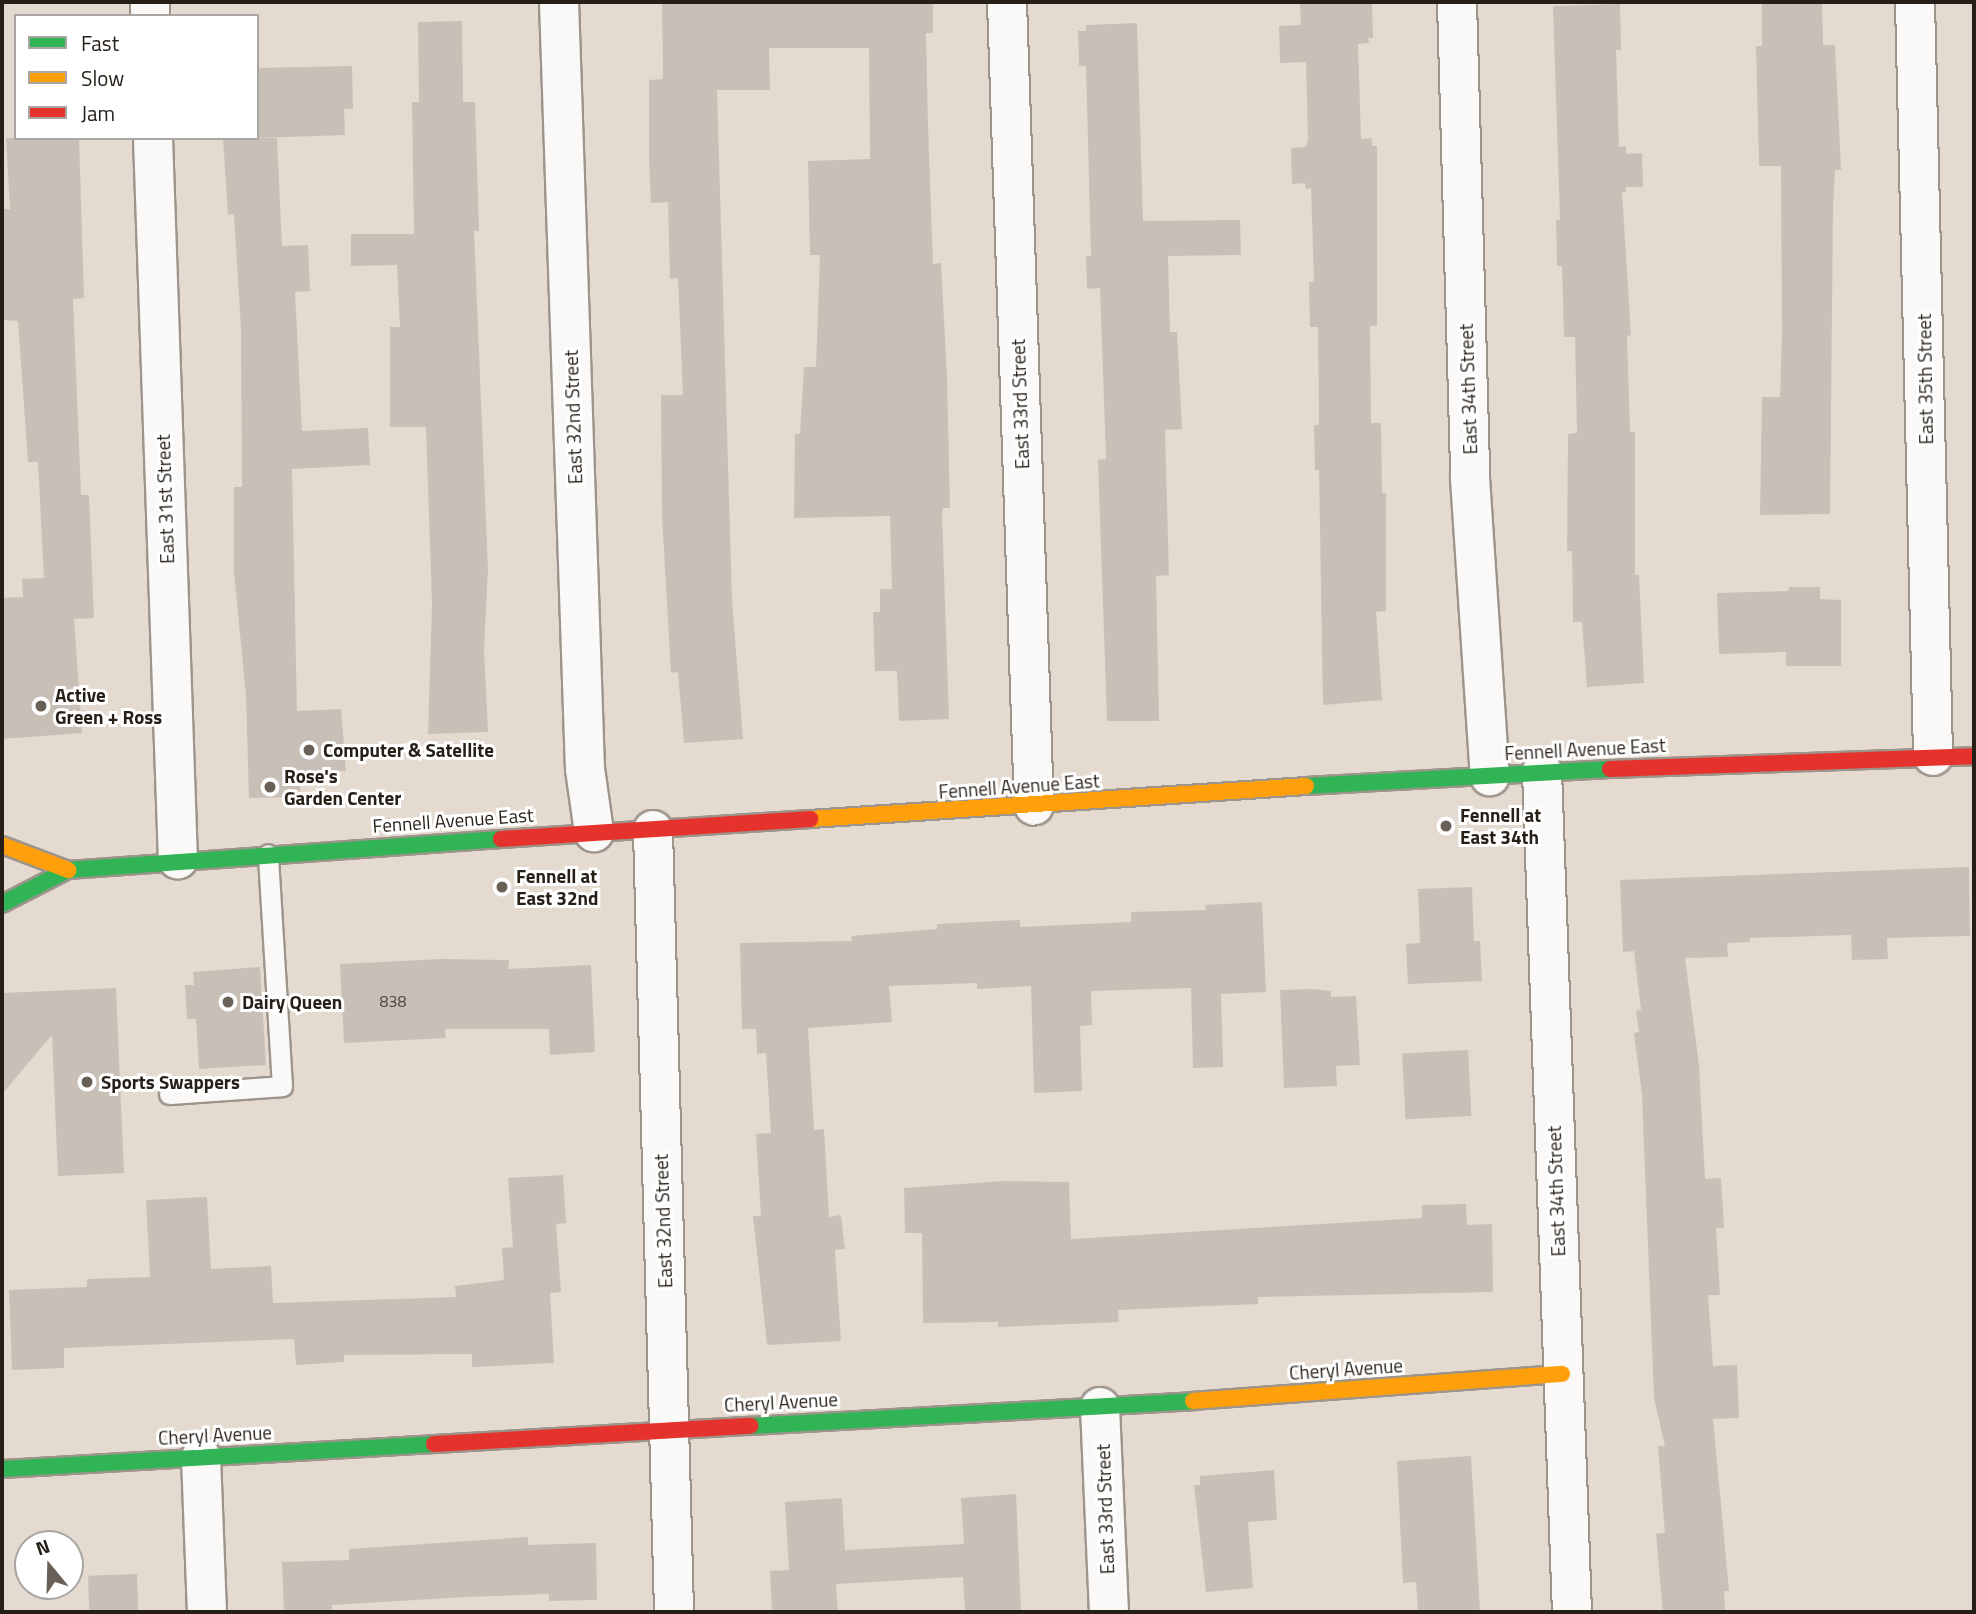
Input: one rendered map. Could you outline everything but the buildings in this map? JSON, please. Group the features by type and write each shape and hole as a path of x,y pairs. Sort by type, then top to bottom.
{"main road":[{"name":"Fennell Avenue East","path":"2,904 68,870 178,860 1542,771 1974,756"},
{"name":"Fennell Avenue East","path":"2,845 68,870"},
{"name":"Cheryl Avenue","path":"2,1469 668,1429 1100,1407 1562,1374"}],"street":[{"name":"East 32nd Street","path":"558,2 585,769 594,832"},
{"name":"East 33rd Street","path":"1007,2 1034,806"},
{"name":"East 34th Street","path":"1457,2 1470,478 1490,776"},
{"name":"East 35th Street","path":"1915,2 1933,756"},
{"name":"East 31st Street","path":"153,140 178,860"},
{"name":"East 34th Street","path":"1542,771 1572,1612"},
{"name":"East 32nd Street","path":"653,830 674,1612"},
{"name":"East 33rd Street","path":"1100,1407 1109,1612"},
{"path":"201,1457 207,1612"}],"lane":[{"path":"169,1094 282,1086 268,854"}],"traffic: fast":[{"path":"1306,786 1610,769"},
{"path":"2,904 68,870 501,839"},
{"path":"750,1426 1193,1401"},
{"path":"2,1469 434,1444"}],"traffic: slow":[{"path":"810,819 1306,786"},
{"path":"2,845 68,870"},
{"path":"1193,1401 1562,1374"}],"traffic: jam":[{"path":"1610,769 1974,756"},
{"path":"501,839 810,819"},
{"path":"434,1444 750,1426"}],"place":[{"name":"Active Green + Ross","path":"41,706"},
{"name":"Computer & Satellite","path":"309,750"},
{"name":"Rose's Garden Center","path":"270,787"},
{"name":"Fennell at East 34th","path":"1446,826"},
{"name":"Fennell at East 32nd","path":"502,887"},
{"name":"Dairy Queen","path":"228,1002"},
{"name":"Sports Swappers","path":"87,1082"}]}
